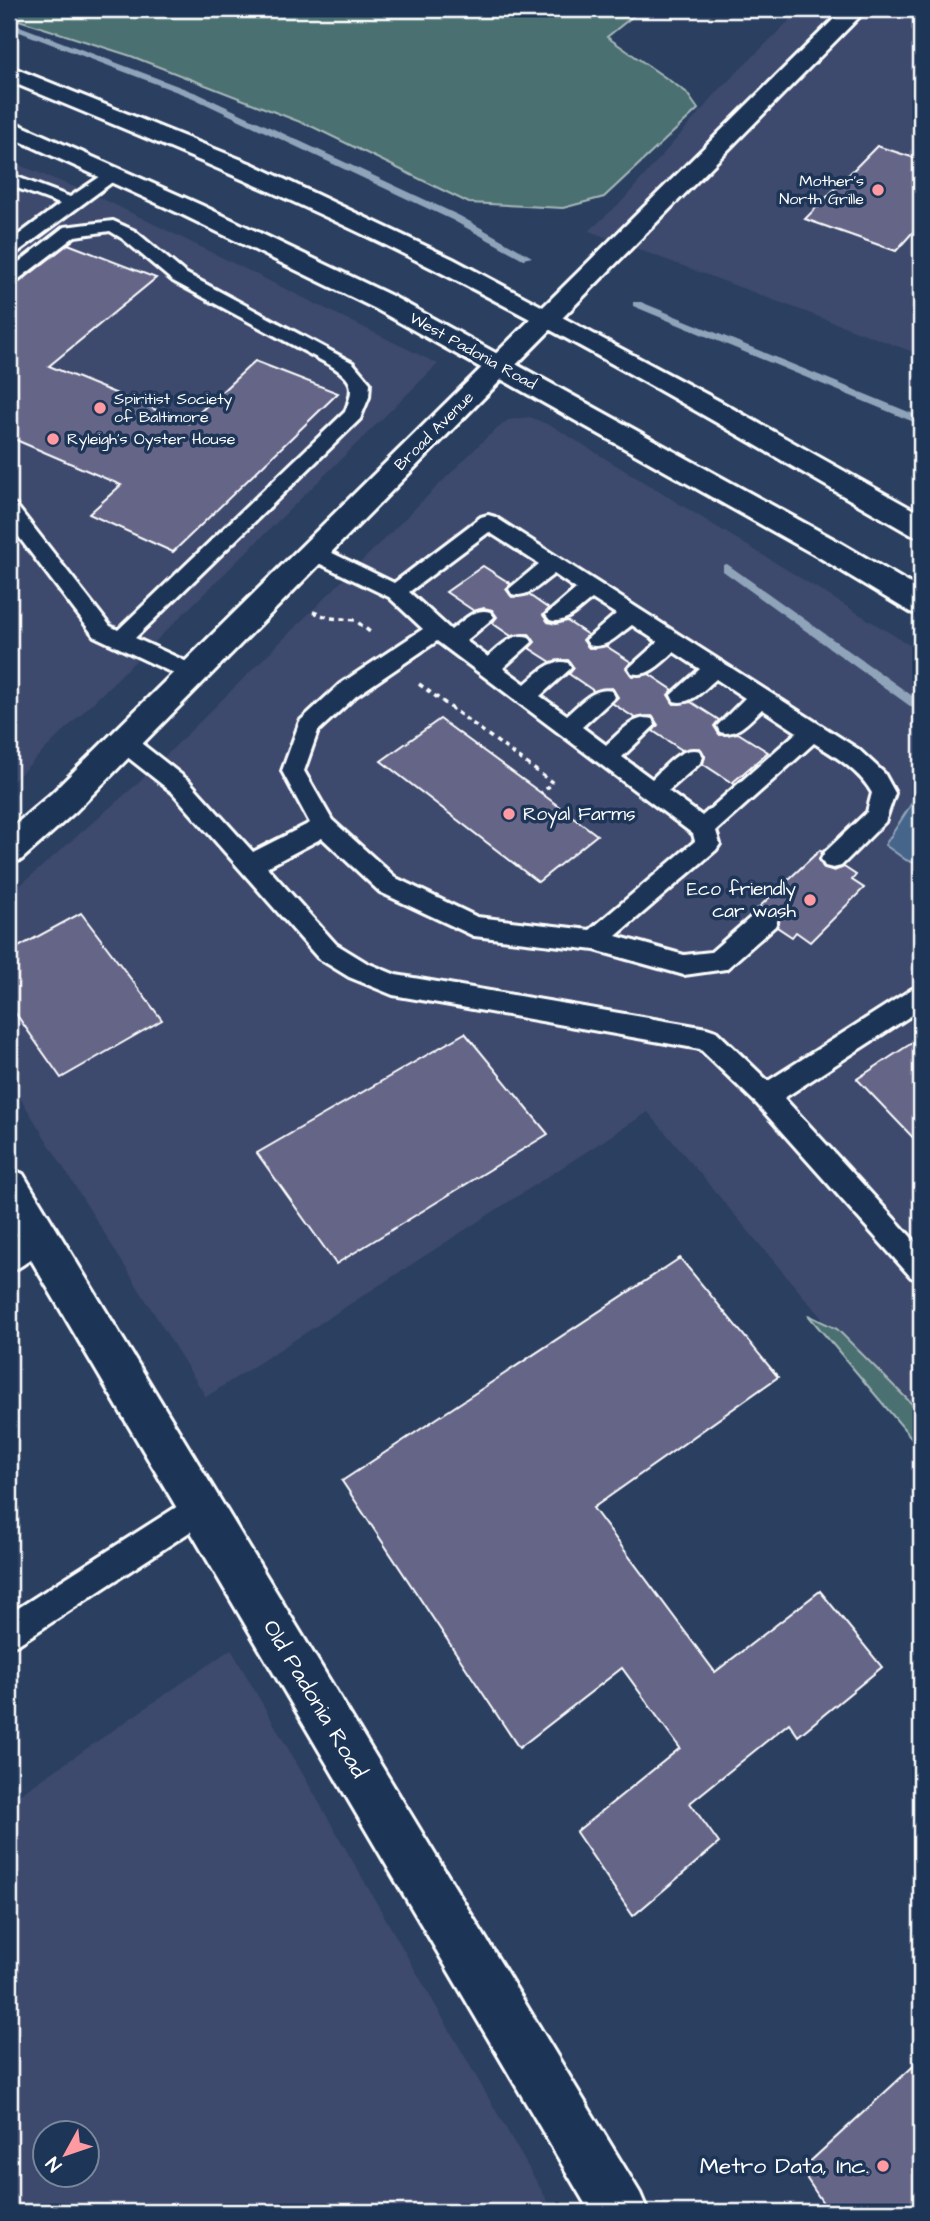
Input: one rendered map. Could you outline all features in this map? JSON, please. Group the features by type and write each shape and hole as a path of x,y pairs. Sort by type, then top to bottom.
{"main road":[{"name":"Broad Avenue","path":"9,850 64,802 856,9"},
{"path":"9,73 218,158 444,264 921,527"},
{"name":"West Padonia Road","path":"9,127 113,173 383,302 828,549 921,604"},
{"name":"Old Padonia Road","path":"9,1186 23,1246 200,1507 621,2212"}],"lane":[{"path":"9,250 113,173"},
{"path":"9,179 72,203"},
{"path":"9,278 70,231 113,226 129,235 179,277 353,370 361,383 361,397 353,415 120,640"},
{"path":"9,510 102,631 192,674"},
{"path":"396,592 488,522 850,755 876,779 884,793 877,816 833,859"},
{"path":"313,552 396,592 444,635 703,829 708,844 595,940"},
{"path":"519,589 553,564"},
{"path":"558,615 591,588"},
{"path":"597,640 631,614"},
{"path":"483,617 395,658 348,690 308,727 293,771 324,826 388,885 474,926 595,940 684,965 717,962 766,919"},
{"path":"640,668 674,641"},
{"path":"489,668 521,642"},
{"path":"525,696 560,668"},
{"path":"682,695 715,668"},
{"path":"567,727 604,697"},
{"path":"728,726 760,698"},
{"path":"607,757 645,725"},
{"path":"703,829 812,731"},
{"path":"124,742 181,787 327,951 358,970 393,985 707,1039 766,1096 921,1268"},
{"path":"653,791 692,757"},
{"path":"250,865 324,826"},
{"path":"766,1096 921,996"},
{"path":"9,1632 200,1507"}],"path":[{"path":"313,612 330,618 355,620 383,642 415,681 553,783 541,793"}],"shaded area":[{"path":"801,9 921,9 921,355 589,231 623,200 720,89"},
{"path":"9,161 97,196 438,364 9,785"},
{"path":"530,417 554,427 921,652 921,1436 648,1112 206,1397 9,1080 9,895 137,784 487,437 508,420"},
{"path":"921,789 921,865 906,860 885,845"},
{"path":"231,1649 554,2212 9,2212 9,1802"}],"green space":[{"path":"20,9 642,9 607,37 686,92 698,109 604,197 563,208 469,203 313,127 131,56 9,17"},
{"path":"808,1315 837,1329 921,1413 921,1449"}],"building":[{"name":"Mother's North Grille","path":"877,146 921,160 921,223 896,251 805,219"},
{"path":"68,244 156,278 49,366 188,423 255,361 338,393 173,552 89,514 121,485 9,437 9,285 17,284"},
{"path":"483,566 511,584 506,589 512,597 529,595 549,609 543,615 548,622 556,624 567,621 588,635 583,640 589,648 606,646 631,662 626,668 632,676 649,674 673,690 668,695 674,704 691,702 719,720 714,726 720,735 738,733 768,752 732,783 703,764 705,756 700,748 682,750 653,731 658,725 652,716 635,718 612,703 618,697 612,688 594,691 569,674 574,668 568,660 551,662 529,648 535,642 529,634 511,636 492,623 497,617 492,610 484,608 474,611 446,592"},
{"name":"Royal Farms","path":"440,719 597,835 538,882 381,761"},
{"name":"Eco friendly car wash","path":"820,850 822,852 819,860 823,867 834,871 844,867 856,875 852,880 864,888 810,942 796,932 792,937 777,927 780,918 776,910 767,907 757,909"},
{"path":"81,913 162,1020 61,1078 9,1004 9,952"},
{"path":"465,1033 548,1134 336,1264 257,1153"},
{"path":"921,1037 921,1146 857,1079"},
{"path":"680,1258 778,1377 593,1508 715,1672 820,1591 882,1667 798,1736 789,1723 690,1803 719,1843 633,1916 576,1832 680,1748 622,1668 519,1748 342,1481"},
{"path":"921,2059 921,2212 829,2212 801,2170"}],"waterway":[{"path":"9,25 196,96 456,218 527,257"},
{"path":"637,304 921,421"},
{"path":"727,568 921,709"}],"place":[{"name":"Mother's North Grille","path":"878,190"},
{"name":"Spiritist Society of Baltimore","path":"100,408"},
{"name":"Ryleigh's Oyster House","path":"53,439"},
{"name":"Royal Farms","path":"509,814"},
{"name":"Eco friendly car wash","path":"810,900"},
{"name":"Metro Data, Inc.","path":"883,2166"}]}
